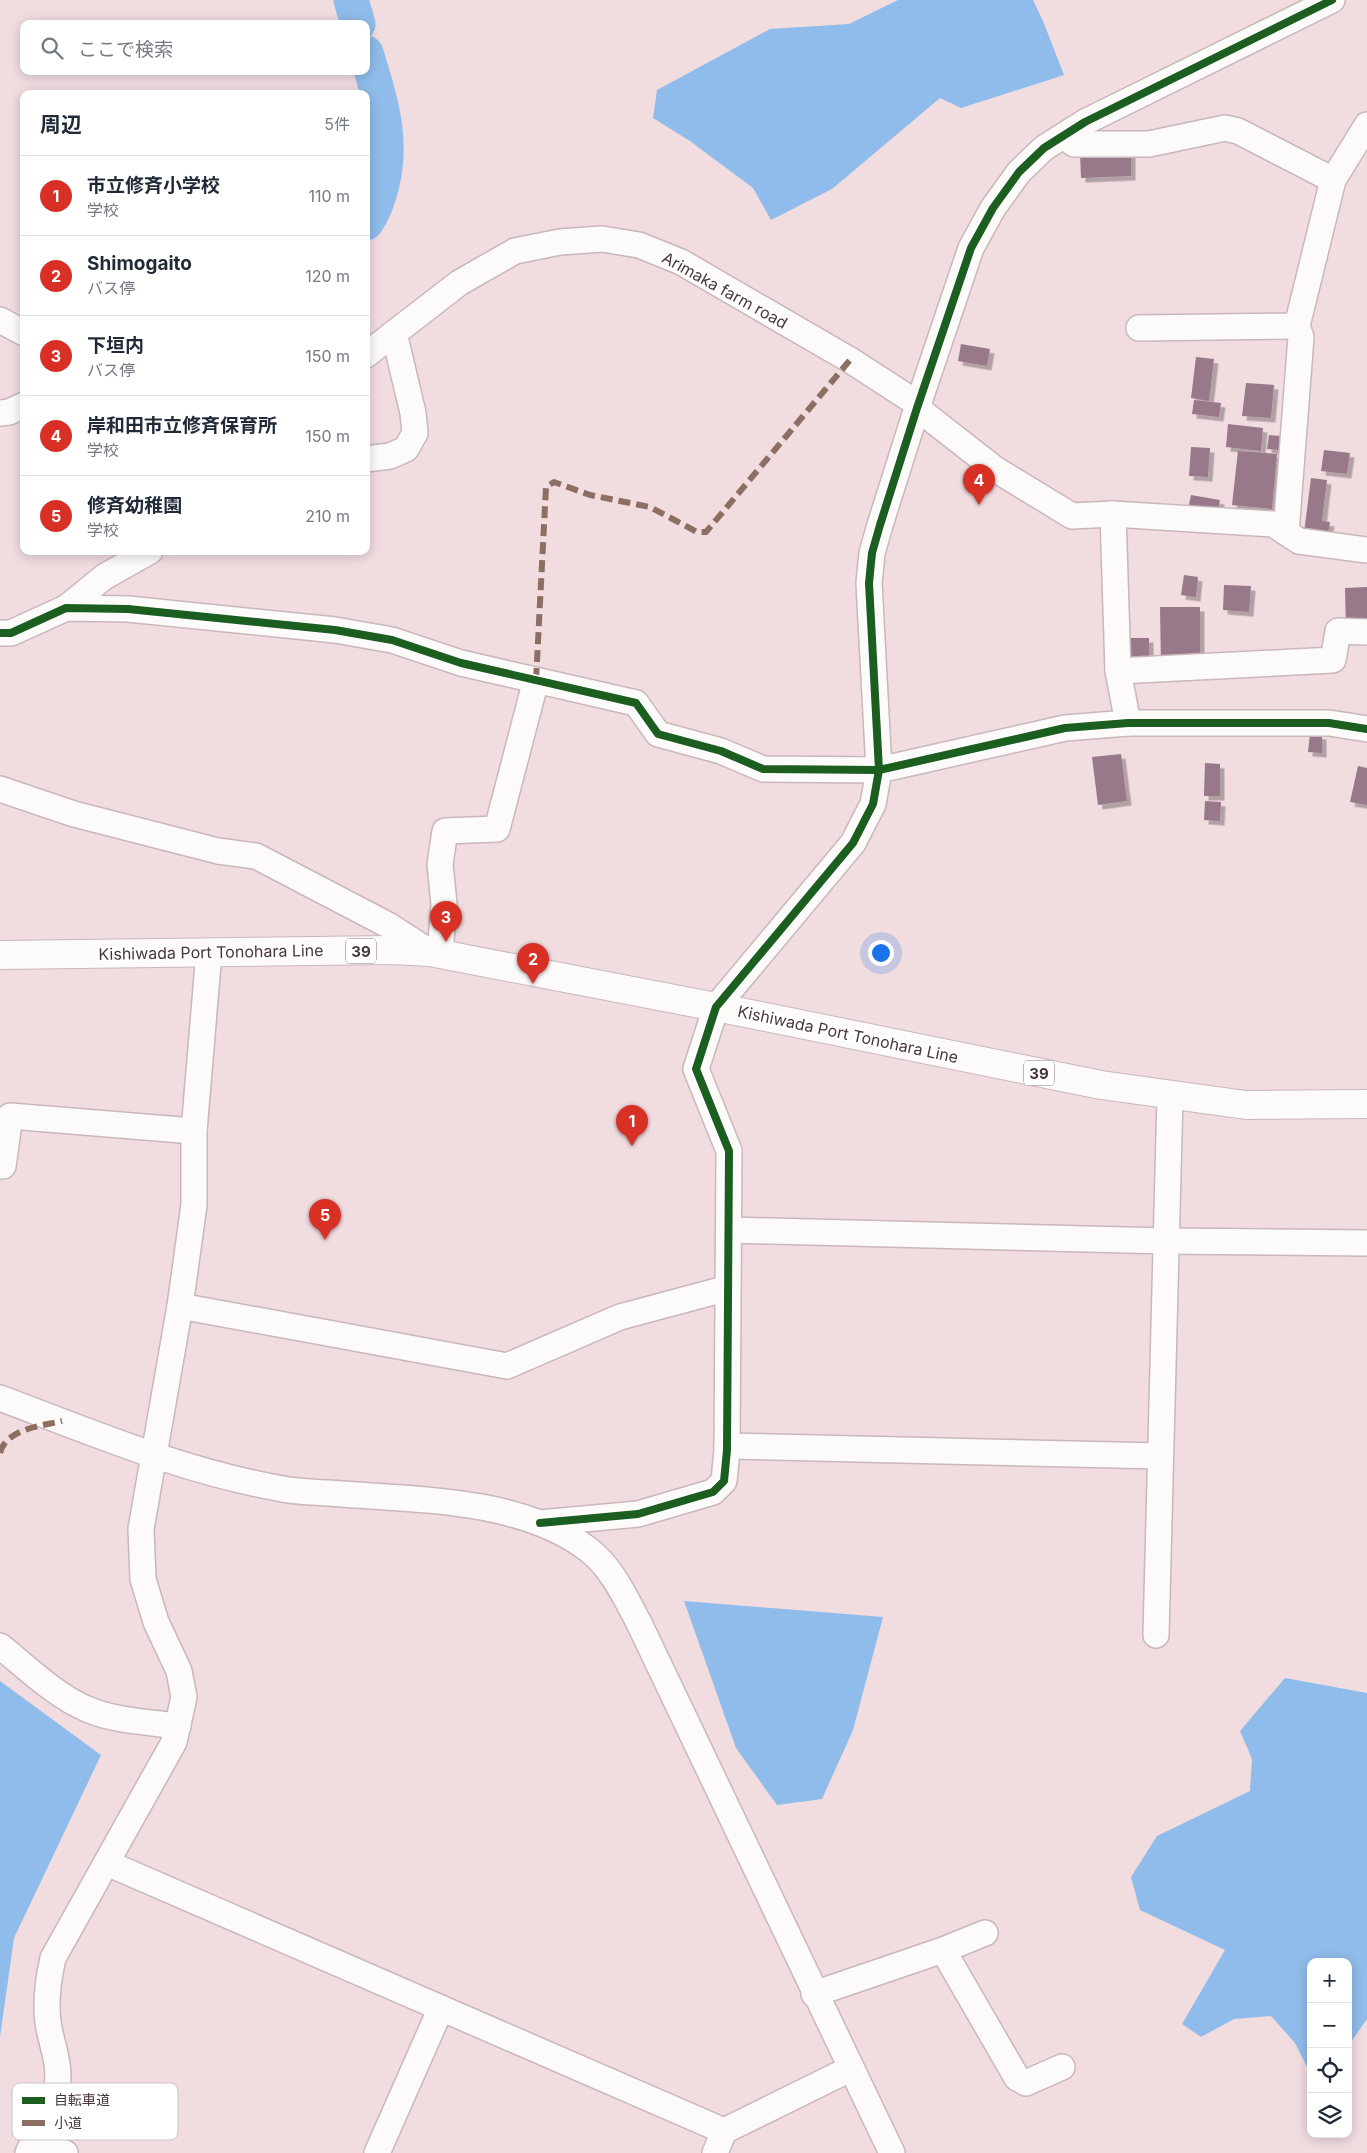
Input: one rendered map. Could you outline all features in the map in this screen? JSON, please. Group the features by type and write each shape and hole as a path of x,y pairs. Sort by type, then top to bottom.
{"main road":[{"name":"Kishiwada Port Tonohara Line","path":"0,955 209,952 435,952 1101,1085 1246,1105 1367,1104"}],"street":[{"path":"540,1523 638,1514 713,1492 724,1481 727,1446 729,1151 696,1069 716,1007 853,843 873,804 879,770 870,583 872,554 917,406 971,248 993,208 1019,172 1044,148 1086,122 1332,0"},
{"path":"1063,136 1074,144 1149,144 1224,128 1238,131 1333,180"},
{"path":"1286,532 1302,337 1297,326 1333,180 1364,136"},
{"name":"Arimaka farm road","path":"370,352 459,283 515,251 560,242 602,239 639,245 680,262 850,360 917,406 995,469 1072,516 1113,514 1273,524 1299,540 1367,550"},
{"path":"0,320 20,331"},
{"path":"1139,328 1297,326"},
{"path":"370,458 390,456 406,449 415,433 413,413 394,333"},
{"path":"0,413 9,412 20,407"},
{"path":"1113,514 1118,671 1128,723"},
{"path":"0,633 11,633 66,608 104,577 143,555"},
{"path":"66,608 128,609 335,630 392,640 461,663 636,703 658,734 721,751 763,769 879,770 1065,728 1128,723 1329,723 1367,729"},
{"path":"1118,671 1333,660 1338,631 1367,632"},
{"path":"0,789 74,814 218,851 256,856 388,925 435,952 444,904 440,864 445,831 497,830 536,680"},
{"path":"57,2083 57,2058 48,2022 47,1985 53,1958 160,1771 174,1742 184,1697 179,1671 156,1622 143,1579 141,1529 180,1306 194,1204 194,1131 209,952"},
{"path":"1156,1635 1170,1096"},
{"path":"2,1166 10,1116 194,1131"},
{"path":"729,1230 1166,1241 1367,1243"},
{"path":"180,1306 506,1366 620,1317 728,1288"},
{"path":"0,1398 154,1456 200,1470 284,1490 470,1505 518,1515 540,1523 559,1531 591,1551 617,1581 638,1622 814,1994 892,2153"},
{"path":"727,1446 1160,1456"},
{"path":"0,1646 53,1688 86,1709 110,1716 178,1726"},
{"path":"107,1863 441,2008 720,2142 850,2069"},
{"path":"814,1994 943,1950 985,1933"},
{"path":"943,1950 1017,2078 1026,2083 1062,2067"},
{"path":"377,2153 441,2008"},
{"path":"31,2146 65,2153"}],"water":[{"path":"898,0 1033,0 1064,75 961,108 940,98 832,189 771,220 753,188 690,141 653,118 657,90 770,29 849,24"},
{"path":"684,1601 883,1617 853,1730 822,1799 777,1805 736,1748"},
{"path":"1285,1678 1367,1693 1367,2019 1352,2040 1352,1958 1307,1958 1307,2067 1295,2043 1271,2016 1234,2019 1201,2037 1182,2024 1225,1950 1140,1910 1131,1877 1157,1836 1250,1791 1252,1759 1240,1731"},
{"path":"0,1681 101,1755 14,1938 0,2037"}],"building":[{"path":"1131,152 1131,176 1081,178 1080,153"},
{"path":"961,344 990,349 987,366 958,361"},
{"path":"1196,357 1214,359 1209,401 1191,398"},
{"path":"1246,383 1274,385 1271,418 1242,416"},
{"path":"1194,400 1221,403 1219,417 1192,414"},
{"path":"1228,424 1263,428 1261,451 1226,447"},
{"path":"1269,435 1290,437 1288,451 1267,449"},
{"path":"1191,447 1210,448 1208,477 1189,476"},
{"path":"1324,450 1350,453 1347,474 1321,471"},
{"path":"1238,451 1277,454 1272,509 1232,505"},
{"path":"1311,478 1327,480 1322,521 1330,522 1328,535 1304,533"},
{"path":"1191,495 1220,500 1217,515 1188,509"},
{"path":"1184,575 1198,577 1196,597 1181,595"},
{"path":"1224,585 1251,586 1249,612 1223,610"},
{"path":"1367,587 1367,628 1346,629 1345,588"},
{"path":"1160,607 1200,607 1200,653 1191,653 1191,667 1161,667"},
{"path":"1124,638 1149,638 1149,667 1124,667"},
{"path":"1310,734 1322,735 1322,753 1308,752"},
{"path":"1121,754 1127,801 1098,805 1092,757"},
{"path":"1205,763 1220,764 1220,796 1204,796"},
{"path":"1358,766 1367,768 1367,805 1350,802"},
{"path":"1205,801 1221,802 1220,821 1204,820"}],"waterway":[{"path":"351,0 357,20"},
{"path":"370,66 384,119 386,136 385,170 377,202 370,216"}],"marked path":[{"path":"536,680 546,487 554,482 590,495 650,507 697,532 706,532 850,360"},
{"path":"0,1453 9,1439 17,1434 35,1427 62,1421"}],"cycle path":[{"path":"540,1523 638,1514 713,1492 724,1481 727,1450 729,1151 696,1069 716,1007 853,843 873,804 879,770 869,583 872,553 917,408 971,248 993,208 1019,172 1044,148 1085,122 1332,0"},
{"path":"0,633 11,633 66,608 128,609 335,630 392,640 461,663 636,703 658,734 721,751 763,769 879,770 1065,728 1128,723 1329,723 1367,729"}],"place":[{"name":"岸和田市立修斉保育所","path":"979,505"},
{"name":"下垣内","path":"446,942"},
{"name":"Shimogaito","path":"533,984"},
{"name":"市立修斉小学校","path":"632,1146"},
{"name":"修斉幼稚園","path":"325,1240"}]}
